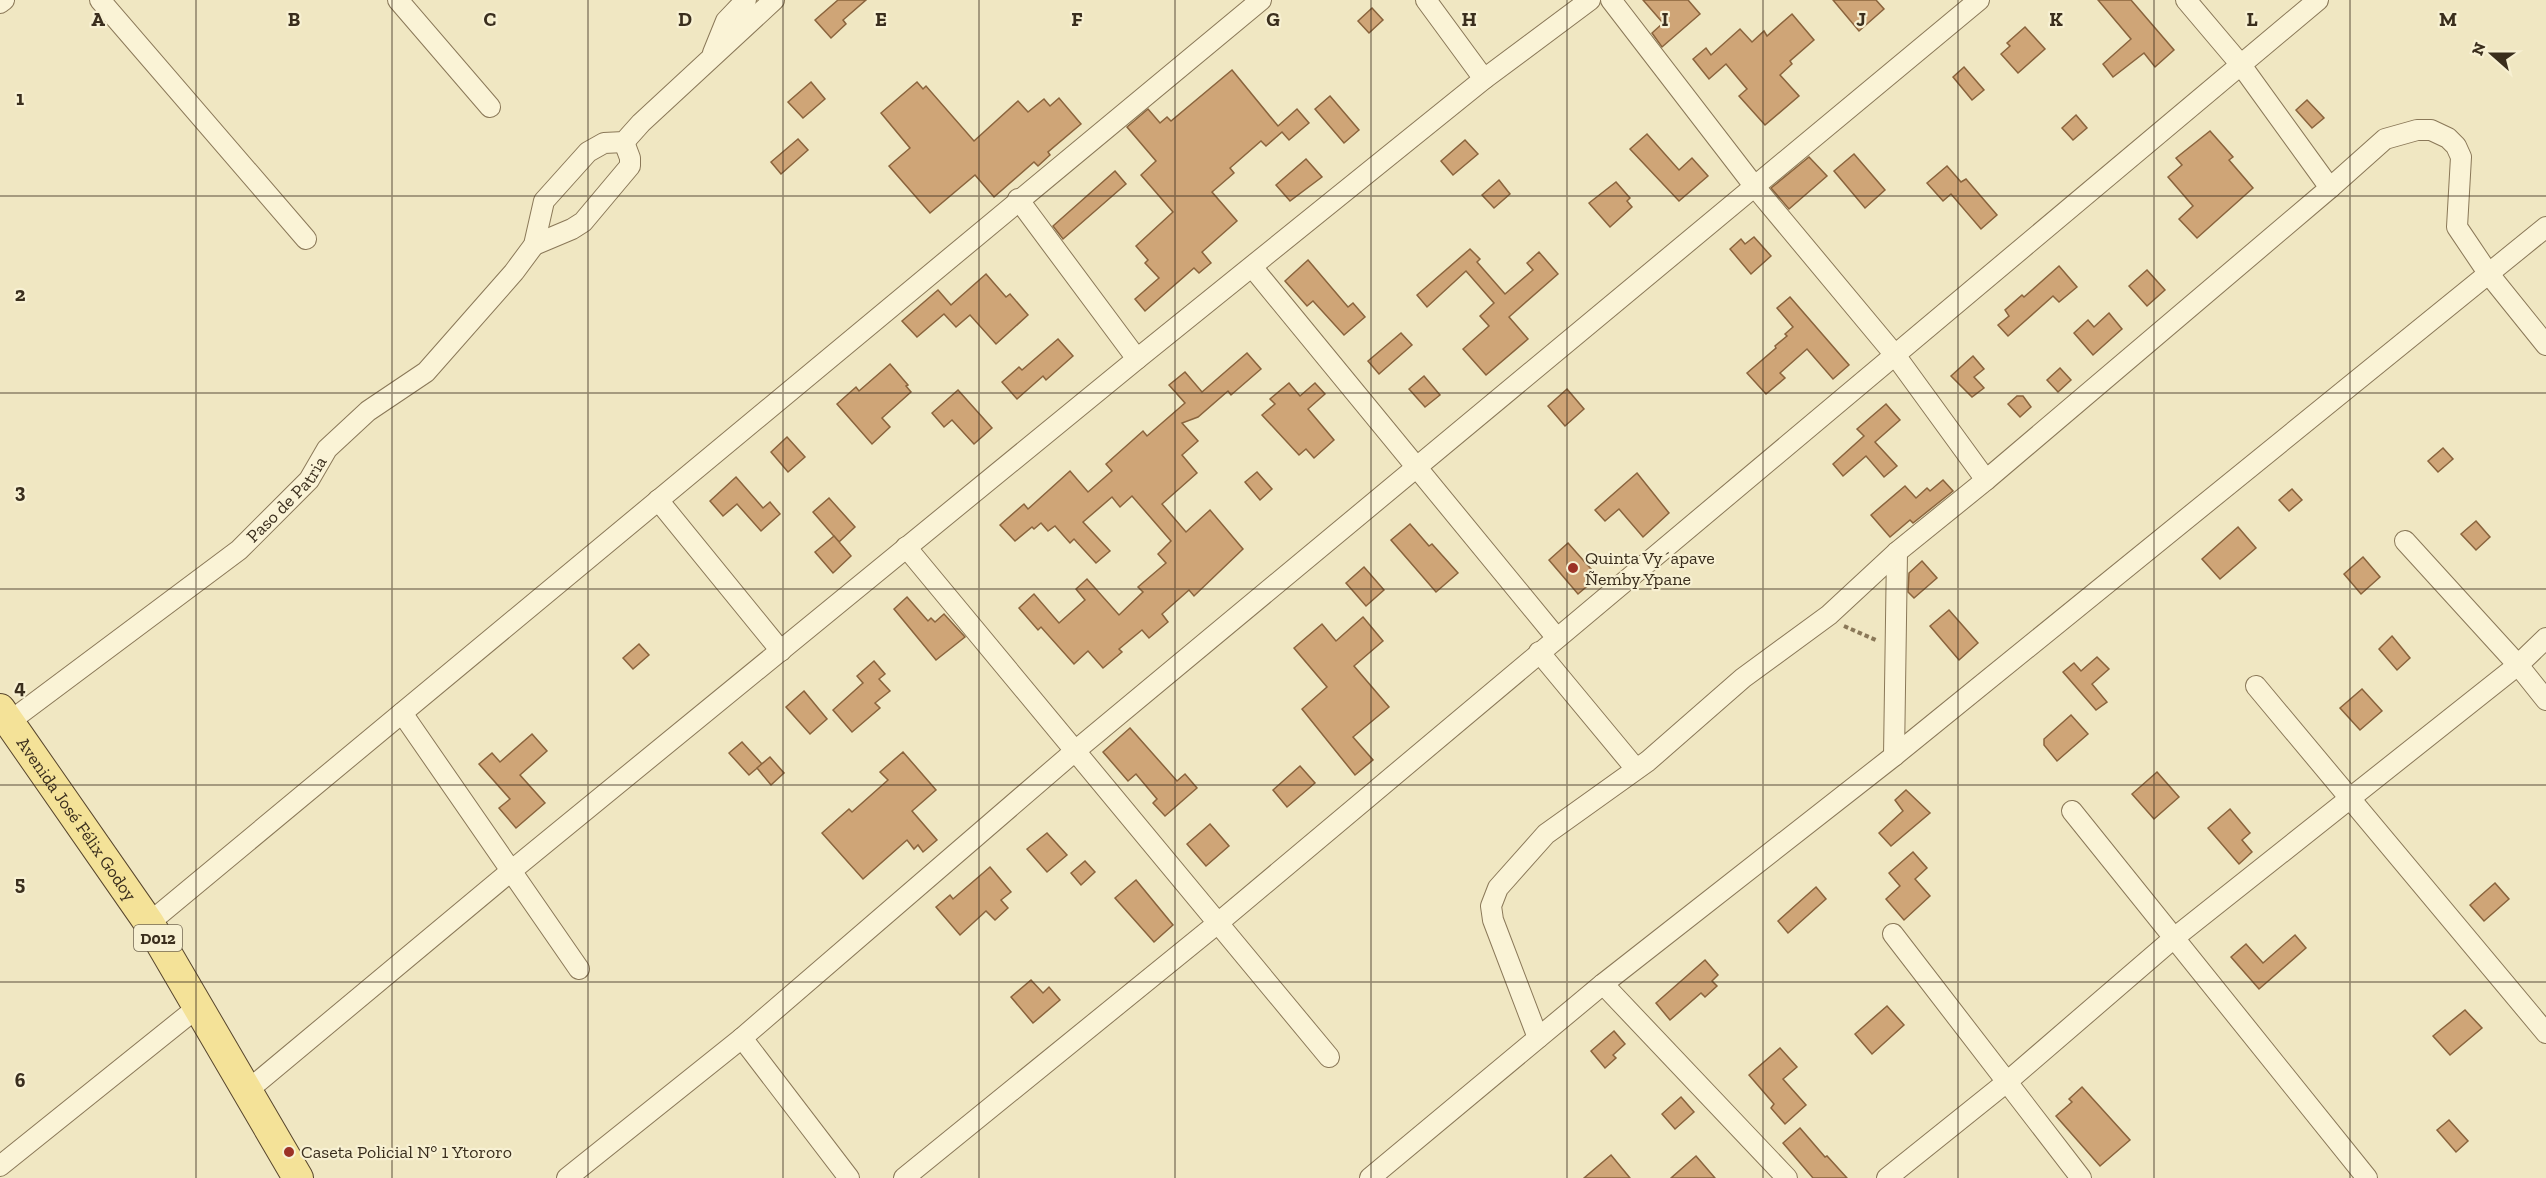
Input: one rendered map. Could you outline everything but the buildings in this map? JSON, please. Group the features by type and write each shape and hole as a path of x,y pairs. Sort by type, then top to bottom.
{"main road":[{"name":"Avenida José Félix Godoy","path":"5,716 149,923 298,1178"}],"street":[{"path":"100,0 306,239"},
{"path":"398,0 490,107"},
{"path":"708,62 726,21 746,0"},
{"path":"534,245 583,222 630,166 630,158 624,142 641,123 774,0"},
{"path":"149,923 1261,0"},
{"path":"1426,0 1484,79"},
{"path":"247,1092 511,871 906,547 1484,79 1590,0"},
{"path":"1611,0 1755,187 1895,355 1986,480"},
{"path":"567,1178 742,1038 1076,751 1979,0"},
{"path":"2186,0 2241,65 2330,188"},
{"path":"904,1178 1218,923 1556,637 2318,0"},
{"path":"1538,1038 1493,920 1491,906 1498,888 1546,834 1636,769 1743,678 1829,615 1897,552 1986,480 2385,140 2417,130 2431,130 2448,138 2456,146 2461,157 2457,226 2488,273 2546,345"},
{"name":"Paso de Patria","path":"5,716 239,550 309,480 327,449 368,411 426,372 514,272 534,245 540,212 552,190 588,152 604,143 624,142"},
{"path":"1018,200 1137,360"},
{"path":"1370,1178 1603,984 1893,756 2546,227"},
{"path":"1253,268 1556,637"},
{"path":"658,500 781,651"},
{"path":"2406,541 2518,664 2546,700"},
{"path":"906,547 1329,1058"},
{"path":"1893,756 1897,552"},
{"path":"1887,1178 2008,1081 2174,938 2518,664 2546,638"},
{"path":"1539,652 1636,769"},
{"path":"2256,686 2546,1033"},
{"path":"402,713 579,969"},
{"path":"2072,811 2367,1178"},
{"path":"1893,934 2082,1178"},
{"path":"1603,984 1787,1178"},
{"path":"0,1166 198,1007"},
{"path":"742,1038 849,1178"}],"path":[{"path":"1829,615 1840,624 1895,650"}],"place":[{"name":"Quinta Vy´apave Ñemby Ypane","path":"1573,568"},
{"name":"Caseta Policial N° 1 Ytororo","path":"289,1152"}]}
